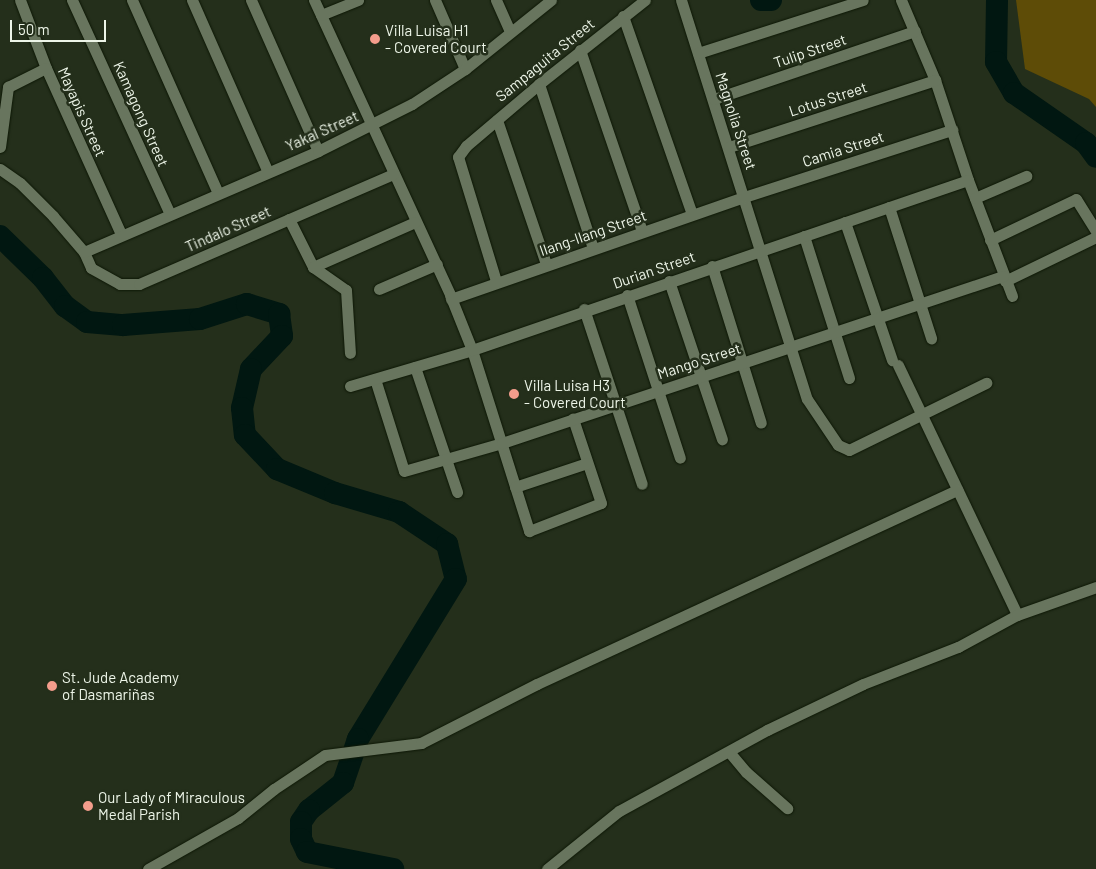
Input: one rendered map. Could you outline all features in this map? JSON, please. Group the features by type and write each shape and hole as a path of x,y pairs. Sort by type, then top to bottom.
{"street":[{"name":"Mayapis Street","path":"20,0 46,68 121,234"},
{"name":"Kamagong Street","path":"72,0 170,214"},
{"path":"132,0 218,192"},
{"path":"192,0 268,172"},
{"path":"251,0 318,151"},
{"path":"314,0 415,222 437,264 472,350 529,531 601,503 572,418"},
{"path":"321,15 358,0"},
{"path":"435,0 465,69"},
{"path":"496,0 510,32"},
{"name":"Yakal Street","path":"84,252 121,234 318,151 372,126 412,104 465,69 551,0"},
{"name":"Sampaguita Street","path":"496,281 458,166 458,158 466,146 539,84 645,0"},
{"name":"Magnolia Street","path":"681,0 792,346 806,399 838,445 849,450 922,415"},
{"path":"698,53 863,0"},
{"path":"901,0 916,31 935,80 968,180 1012,296"},
{"path":"623,16 692,214"},
{"name":"Tulip Street","path":"714,99 916,31"},
{"path":"580,50 642,231"},
{"path":"0,147 8,87 46,68"},
{"name":"Lotus Street","path":"729,147 935,80"},
{"path":"539,84 593,248"},
{"path":"497,120 546,264"},
{"name":"Camia Street","path":"744,197 952,130"},
{"name":"Tindalo Street","path":"0,169 20,183 84,252 91,268 102,276 120,284 140,284 393,174"},
{"path":"975,198 1026,176"},
{"name":"Durian Street","path":"350,386 472,350 584,309 968,180"},
{"name":"Ilang-Ilang Street","path":"451,299 496,281 744,197"},
{"path":"990,240 1076,199 1096,231"},
{"path":"888,208 931,338"},
{"path":"289,219 313,267 346,290 350,353"},
{"path":"313,267 415,222"},
{"path":"845,222 895,363 922,415 1017,615"},
{"path":"804,236 849,378"},
{"name":"Mango Street","path":"375,378 404,471 446,461 502,443 918,303 1004,278 1096,238"},
{"path":"378,289 437,264"},
{"path":"712,266 761,423"},
{"path":"669,282 699,376 722,439"},
{"path":"627,295 656,391 680,458"},
{"path":"584,309 642,484"},
{"path":"415,367 456,492"},
{"path":"922,415 986,383"},
{"path":"515,487 587,463"},
{"path":"148,869 238,818 274,789 325,754 412,746 438,736 538,684 957,490"},
{"path":"547,869 619,811 813,707 958,647 1017,615 1096,587"},
{"path":"730,753 746,772 787,808"}],"shaded area":[{"path":"1016,0 1096,0 1096,107 1089,99 1025,69"}],"waterway":[{"path":"761,0 771,0"},
{"path":"997,0 996,62 1014,93 1086,143 1096,157"},
{"path":"0,236 43,278 65,306 87,322 123,325 200,319 247,304 279,314 282,336 251,369 242,408 245,435 277,469 335,493 399,512 447,544 456,579 358,739 343,783 309,810 301,822 301,839 307,852 393,869"}],"place":[{"name":"Villa Luisa H1 - Covered Court","path":"375,39"},
{"name":"Villa Luisa H3 - Covered Court","path":"514,394"},
{"name":"St. Jude Academy of Dasmariñas","path":"52,686"},
{"name":"Our Lady of Miraculous Medal Parish","path":"88,806"}]}
